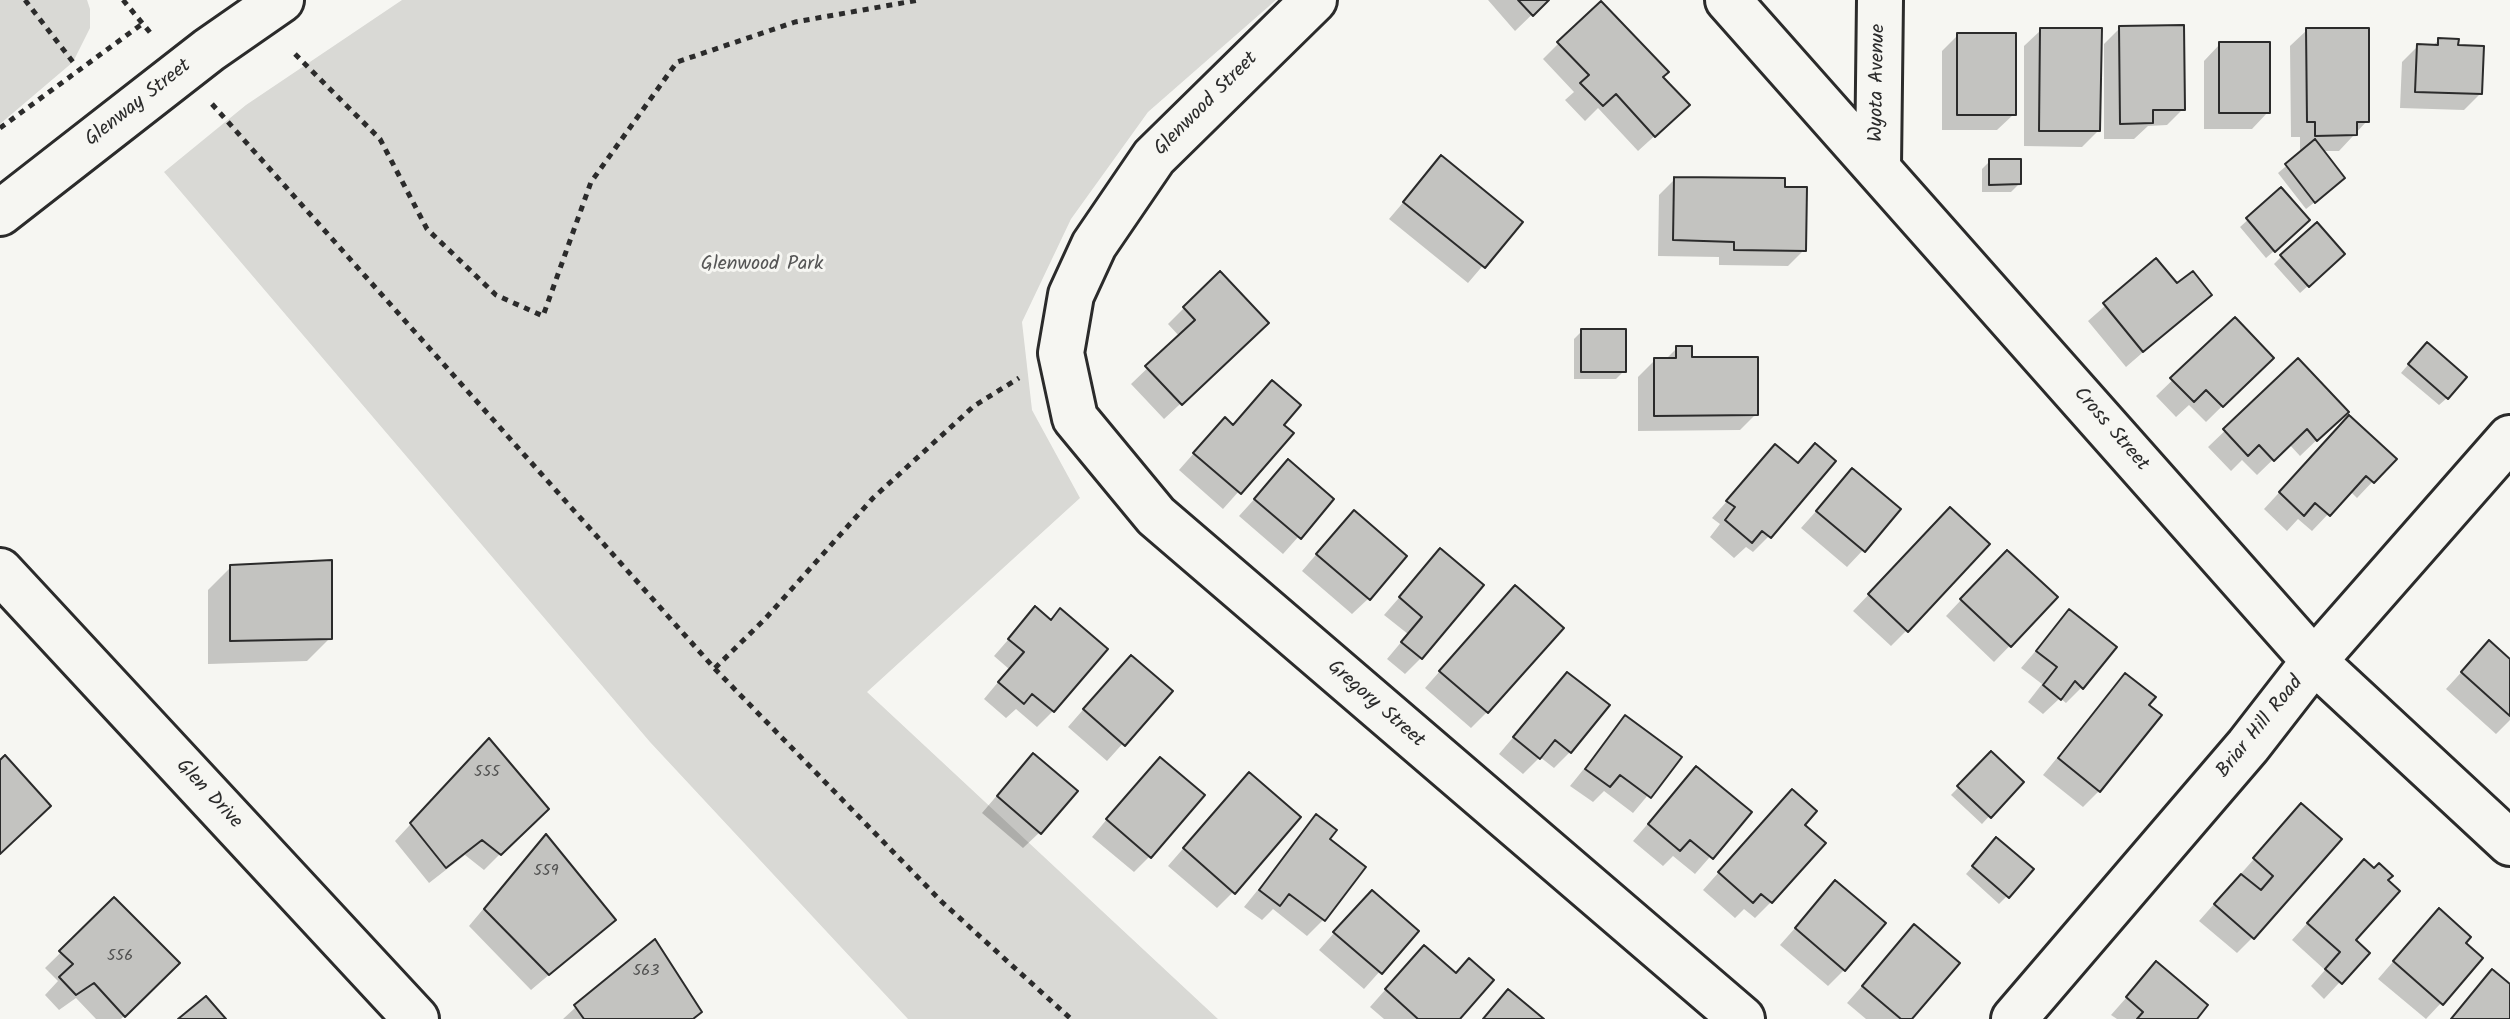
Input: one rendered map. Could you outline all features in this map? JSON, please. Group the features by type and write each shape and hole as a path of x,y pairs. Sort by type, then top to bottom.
{"street":[{"name":"Glenway Street","path":"0,213 182,71 281,0"},
{"name":"Glenwood Street","path":"1061,353 1071,295 1094,245 1154,157 1314,0"},
{"name":"Cross Street","path":"1728,0 2314,661 2510,843"},
{"name":"Wyota Avenue","path":"1878,166 1880,0"},
{"name":"Gregory Street","path":"1061,353 1075,418 1156,516 1742,1019"},
{"name":"Briar Hill Road","path":"2014,1019 2248,746 2314,661 2510,438"},
{"name":"Glen Drive","path":"0,571 416,1019"}],"path":[{"path":"25,0 73,62"},
{"path":"123,0 182,71 715,669 942,902 1071,1019"},
{"path":"295,54 380,139 427,229 496,295 543,316 591,182 677,62 795,22 919,0"},
{"path":"0,128 142,24"},
{"path":"715,669 765,619 873,498 974,406 1061,353"}],"green space":[{"path":"0,0 87,0 90,28 73,62 0,124"},
{"name":"Glenwood Park","path":"402,0 1276,0 1148,112 1071,219 1022,322 1032,410 1080,498 867,692 1218,1019 908,1019 650,742 164,172 246,105"}],"building":[{"path":"1518,0 1549,0 1533,16"},
{"path":"1601,1 1669,72 1663,77 1690,105 1655,137 1616,94 1603,106 1580,83 1589,75 1557,42"},
{"path":"2184,25 2185,110 2153,110 2153,123 2120,124 2119,26"},
{"path":"2040,28 2102,28 2100,131 2039,131"},
{"path":"2306,28 2369,28 2369,122 2357,122 2357,135 2315,136 2315,122 2307,122"},
{"path":"1957,33 2016,33 2016,115 1957,115"},
{"path":"2438,38 2459,39 2458,45 2484,46 2482,94 2415,92 2417,44 2438,45"},
{"path":"2219,42 2270,42 2270,113 2219,113"},
{"path":"2315,139 2345,178 2315,203 2285,164"},
{"path":"1441,155 1523,222 1485,268 1403,202"},
{"path":"1989,159 2021,159 2021,184 1989,185"},
{"path":"1674,177 1785,178 1785,187 1807,187 1806,251 1734,250 1734,242 1673,240"},
{"path":"2281,187 2310,220 2275,252 2246,218"},
{"path":"2317,222 2345,254 2309,287 2280,255"},
{"path":"2156,258 2177,283 2193,271 2212,295 2143,352 2103,303"},
{"path":"1220,271 1269,323 1182,405 1145,366 1195,320 1183,307"},
{"path":"2235,317 2274,358 2223,407 2206,390 2194,402 2170,378"},
{"path":"1581,329 1626,329 1626,372 1581,372"},
{"path":"2427,342 2467,377 2448,399 2408,364"},
{"path":"1676,346 1692,346 1692,357 1758,357 1758,415 1654,416 1654,358 1676,358"},
{"path":"2298,358 2349,412 2317,441 2307,429 2274,461 2259,445 2248,456 2223,429"},
{"path":"1272,380 1301,405 1284,425 1294,433 1241,494 1193,453 1225,417 1233,425"},
{"path":"2349,415 2397,459 2374,483 2366,476 2330,516 2315,503 2304,516 2279,492"},
{"path":"1815,443 1836,461 1771,538 1762,531 1752,543 1725,520 1735,507 1726,501 1775,444 1798,463"},
{"path":"1288,459 1334,499 1301,539 1254,499"},
{"path":"1852,468 1901,509 1865,552 1816,511"},
{"path":"1950,507 1990,544 1908,632 1868,594"},
{"path":"1354,510 1407,556 1370,600 1316,554"},
{"path":"1440,548 1484,585 1422,659 1401,642 1422,617 1399,597"},
{"path":"2007,550 2058,597 2011,647 1960,599"},
{"path":"332,560 332,639 230,641 230,565"},
{"path":"1515,585 1564,628 1488,713 1439,671"},
{"path":"1035,606 1051,620 1060,608 1108,649 1054,712 1032,694 1024,704 998,682 1024,652 1008,639"},
{"path":"2069,609 2117,647 2083,689 2075,681 2061,700 2043,685 2057,667 2036,651"},
{"path":"2489,640 2510,659 2510,716 2461,672"},
{"path":"1131,655 1173,691 1125,746 1083,709"},
{"path":"1567,672 1610,705 1571,753 1555,740 1540,759 1513,737"},
{"path":"2125,673 2156,697 2149,705 2162,715 2100,792 2058,758"},
{"path":"1625,715 1682,757 1651,798 1620,775 1610,787 1585,769"},
{"path":"489,738 549,809 501,855 482,840 446,868 410,823"},
{"path":"1991,751 2024,782 1991,818 1957,786"},
{"path":"1033,753 1078,791 1041,834 997,796"},
{"path":"5,755 51,806 0,854 0,760"},
{"path":"1160,757 1205,795 1151,858 1106,819"},
{"path":"1696,766 1752,812 1713,859 1690,840 1680,851 1648,824"},
{"path":"1249,772 1301,817 1235,894 1183,848"},
{"path":"1792,789 1817,811 1805,825 1826,843 1772,903 1761,894 1753,903 1718,872"},
{"path":"2301,803 2342,839 2254,939 2214,904 2241,874 2261,890 2273,876 2253,858"},
{"path":"1316,814 1337,830 1330,839 1366,867 1325,921 1289,894 1280,906 1259,890"},
{"path":"546,834 616,920 549,975 484,909"},
{"path":"1996,837 2034,869 2009,898 1972,866"},
{"path":"2364,859 2374,868 2379,863 2393,876 2388,880 2400,891 2356,940 2370,953 2342,984 2325,969 2340,952 2307,923"},
{"path":"1835,880 1886,923 1845,971 1795,928"},
{"path":"1372,890 1419,931 1382,974 1333,932"},
{"path":"114,897 180,963 125,1017 94,983 76,995 59,977 73,964 59,951"},
{"path":"2439,908 2471,937 2466,943 2483,958 2443,1005 2393,961"},
{"path":"1914,924 1960,963 1912,1019 1901,1019 1862,986"},
{"path":"655,939 702,1012 693,1019 584,1019 574,1005"},
{"path":"1424,945 1456,973 1469,958 1494,980 1460,1019 1418,1019 1385,989"},
{"path":"2156,961 2208,1005 2197,1019 2137,1019 2143,1012 2126,997"},
{"path":"2492,969 2510,984 2510,1019 2451,1019"},
{"path":"1508,989 1544,1019 1483,1019"},
{"path":"206,996 226,1019 178,1019"}]}
